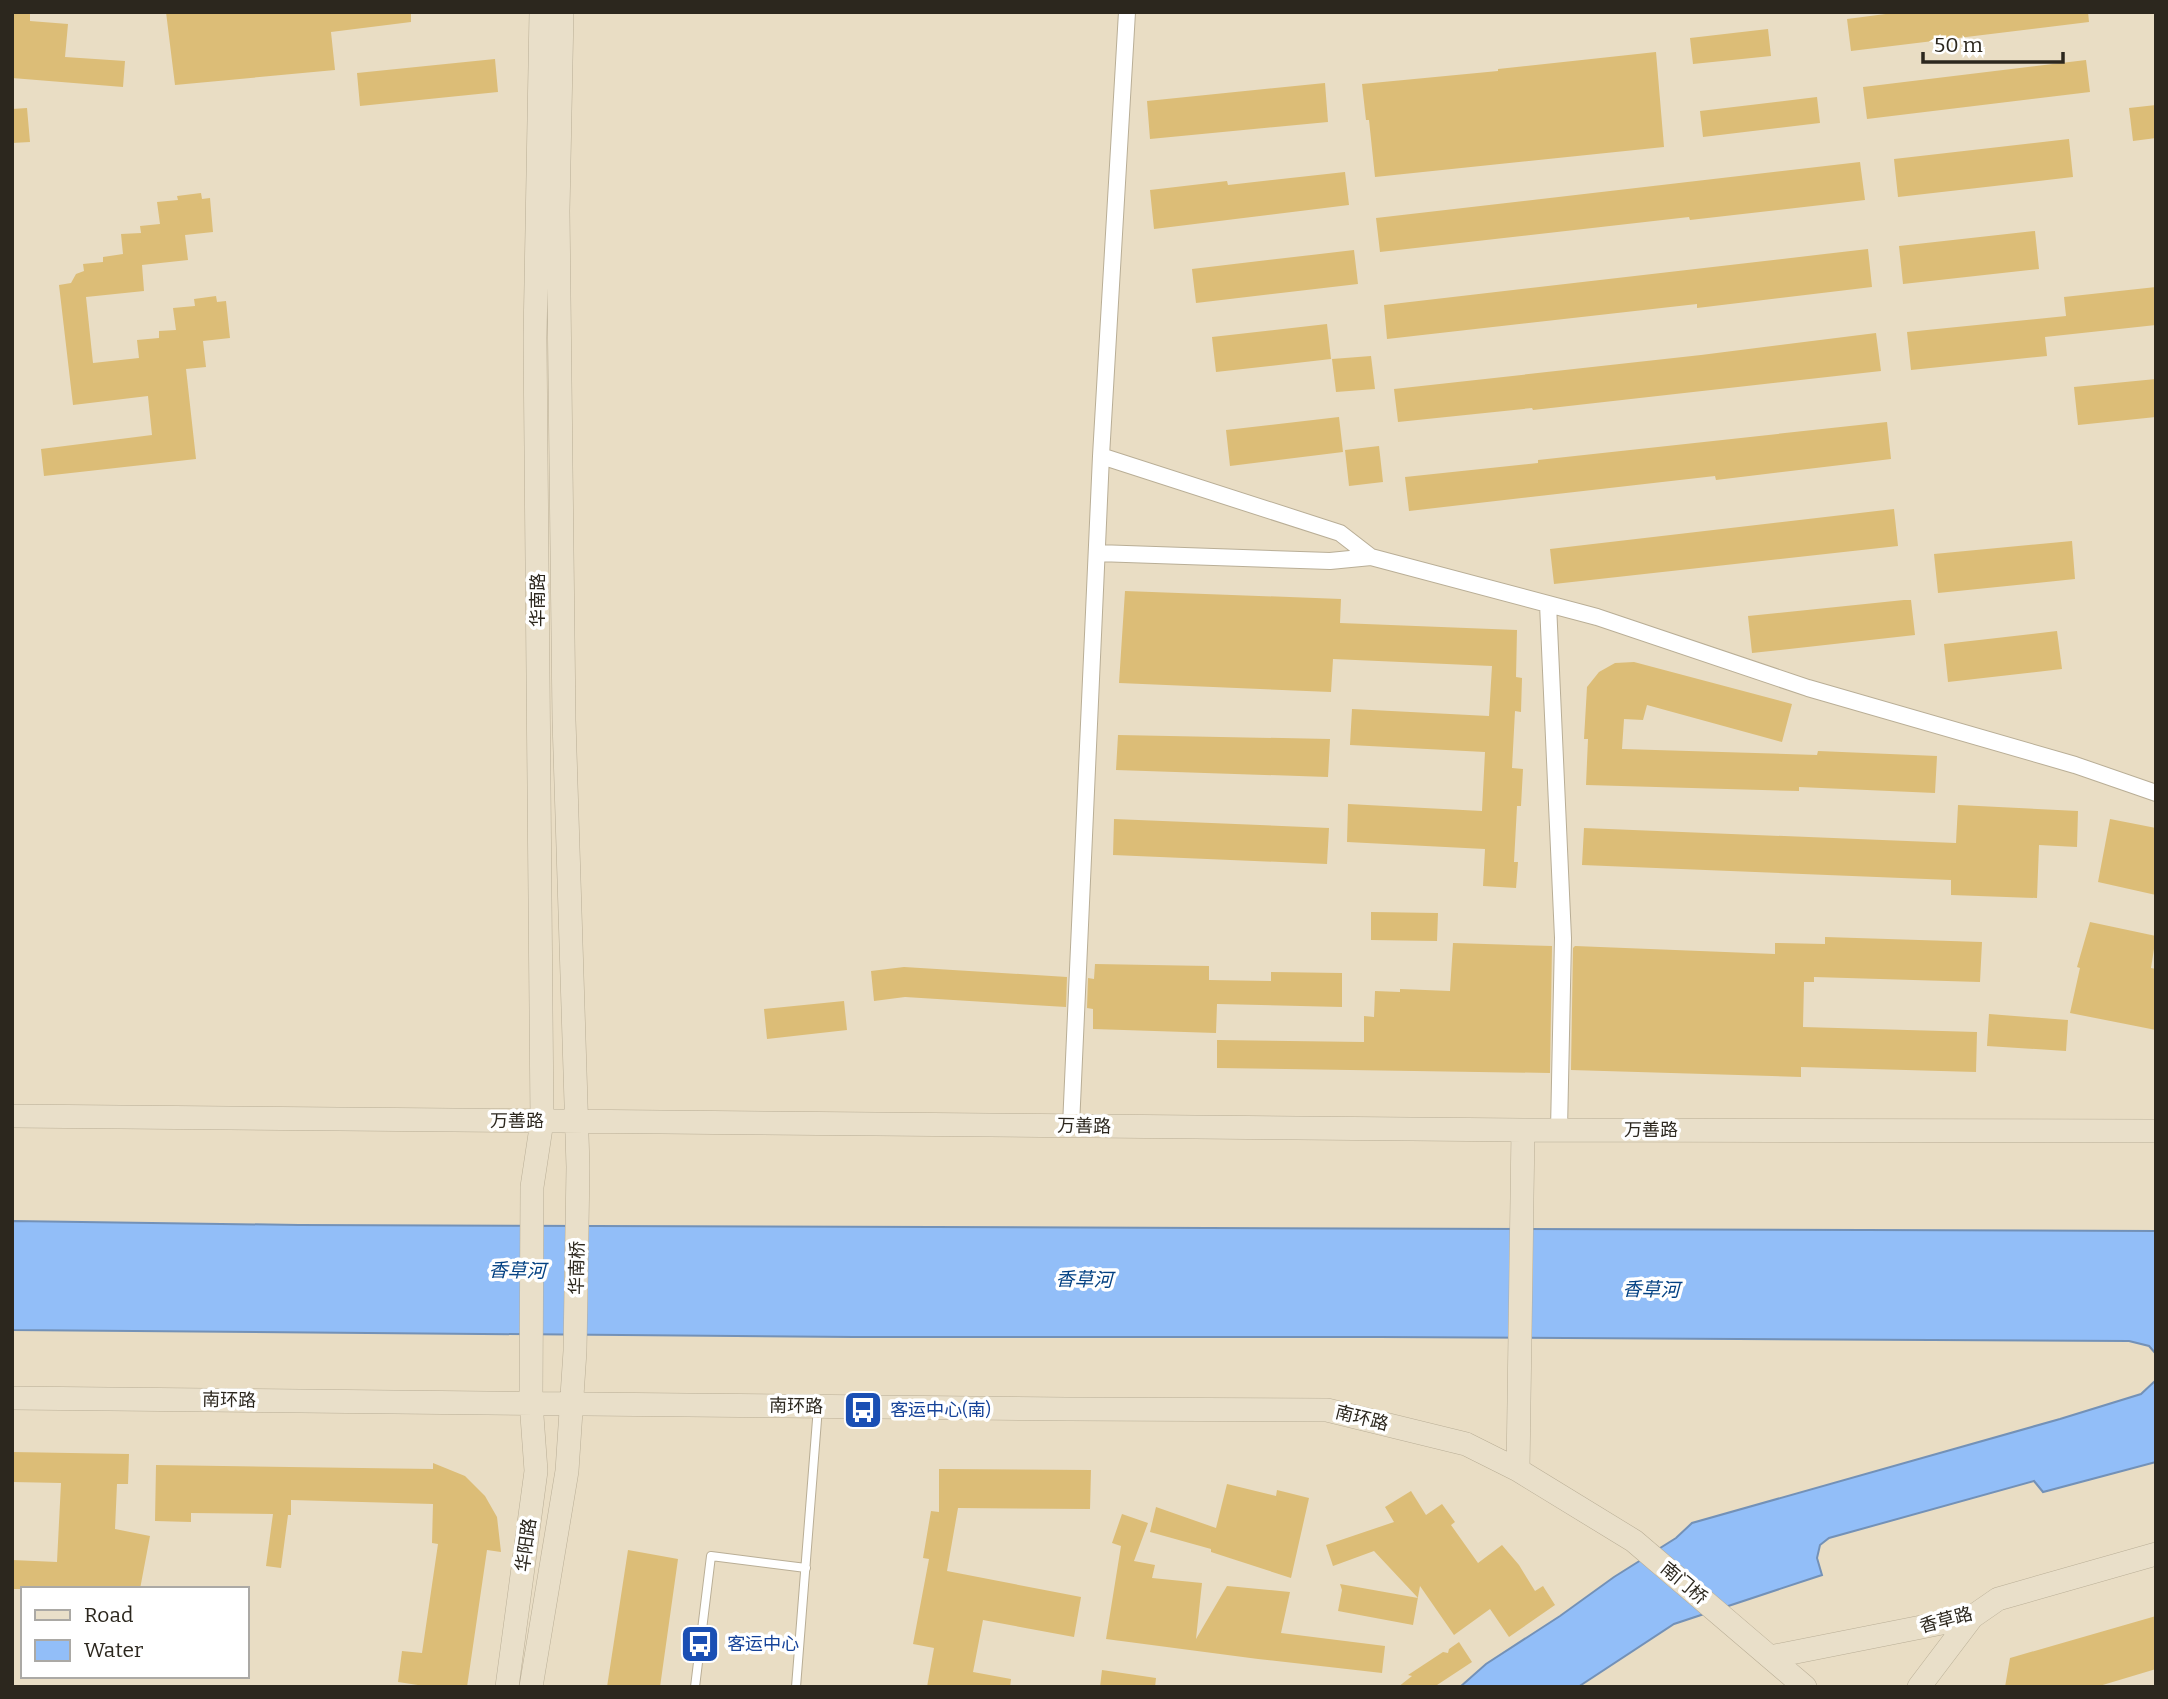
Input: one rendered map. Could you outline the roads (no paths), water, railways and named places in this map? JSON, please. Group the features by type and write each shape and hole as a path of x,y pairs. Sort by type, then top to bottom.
{"main road":[{"name":"华南路","path":"531,1402 532,1187 542,1121 535,338 541,12"},
{"name":"华南路","path":"562,12 558,225 562,598 578,1184"},
{"name":"万善路","path":"12,1116 1523,1130 2156,1131"},
{"path":"1518,1470 1523,1130"},
{"name":"华南桥","path":"573,1403 578,1184"},
{"name":"南环路","path":"12,1398 1327,1410 1466,1444 1518,1470 1634,1541"},
{"name":"华阳路","path":"507,1687 536,1471 531,1402"},
{"path":"531,1687 567,1471 573,1403"},
{"name":"南门桥","path":"1634,1541 1770,1657"},
{"name":"香草路","path":"1770,1657 1972,1617 1998,1599 2156,1554"},
{"path":"1919,1687 1972,1617"},
{"path":"1770,1657 1805,1687"}],"street":[{"path":"1071,1126 1101,456 1127,12"},
{"path":"1101,456 1340,533 1371,557"},
{"path":"1097,553 1331,561 1371,557 1597,617 1808,688 2076,765 2156,793"},
{"path":"1548,604 1563,938 1559,1130"}],"lane":[{"path":"796,1687 818,1406"},
{"path":"695,1687 711,1556 806,1568"}],"water":[{"name":"香草河","path":"12,1221 299,1225 2156,1231 2156,1354 2149,1346 2129,1341 854,1337 12,1330"},
{"path":"2156,1380 2156,1462 2043,1492 2034,1481 1829,1538 1820,1545 1817,1558 1822,1575 1674,1624 1578,1687 1460,1687 1486,1664 1676,1538 1692,1523 2060,1419 2141,1394"}],"place":[{"name":"客运中心(南)","path":"863,1410"},
{"name":"客运中心","path":"700,1644"}]}
